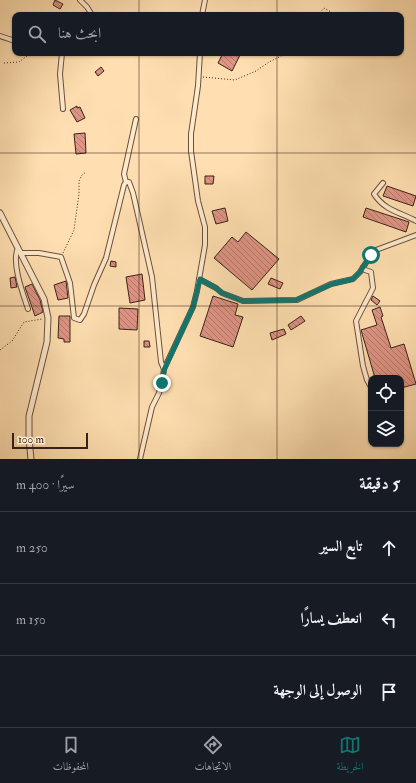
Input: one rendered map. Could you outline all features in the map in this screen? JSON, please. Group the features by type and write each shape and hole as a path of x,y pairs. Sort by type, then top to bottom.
{"street":[{"path":"80,0 90,12"},
{"path":"203,12 205,0"},
{"path":"0,36 12,40"},
{"path":"62,56 60,74 63,109"},
{"path":"140,459 152,407 159,393 164,370 193,307 206,245 205,228 198,201 191,151 200,56"},
{"path":"22,253 39,253 61,257 70,283 74,317 75,319 79,320 84,314 94,285 106,258 126,182 124,174 136,119"},
{"path":"126,182 129,182 132,186 152,277 161,362 164,370"},
{"path":"383,183 374,194 378,200 386,208 416,221"},
{"path":"0,213 22,253 44,299 48,318 47,342 29,416 31,459"},
{"path":"200,279 222,293 243,301 296,300 332,284 353,279 376,250 416,235"},
{"path":"18,248 16,254 18,270 28,309"},
{"path":"364,267 365,270 371,272 373,288 356,321 363,366 368,382"}],"path":[{"path":"321,12 324,8 331,12"},
{"path":"4,63 19,62 27,56"},
{"path":"199,76 235,80 256,71 281,56"},
{"path":"61,257 74,230 79,194 79,181 82,175 86,172"},
{"path":"0,350 12,341 24,322 48,318"}],"building":[{"path":"55,0 63,4 60,9 53,5"},
{"path":"222,56 240,56 232,71 218,63"},
{"path":"101,67 104,71 98,76 95,72"},
{"path":"77,106 77,108 80,107 85,118 77,122 70,110"},
{"path":"85,133 86,153 76,154 74,134"},
{"path":"205,176 214,176 213,184 205,184"},
{"path":"387,186 416,196 413,206 383,196"},
{"path":"225,208 228,221 216,224 212,211"},
{"path":"366,208 409,222 406,232 363,217"},
{"path":"246,232 279,259 252,290 214,258 232,237 238,242"},
{"path":"111,261 116,262 116,267 110,266"},
{"path":"142,274 145,300 130,303 126,277"},
{"path":"15,277 17,287 11,288 10,278"},
{"path":"271,278 283,283 280,289 268,284"},
{"path":"66,281 68,298 58,300 54,285"},
{"path":"32,284 40,300 43,312 35,316 25,287"},
{"path":"213,296 238,304 235,315 243,317 233,347 200,336"},
{"path":"373,296 380,301 377,305 371,300"},
{"path":"380,307 383,316 381,317 391,348 404,344 416,384 404,387 404,375 374,375 361,330 377,325 372,310"},
{"path":"119,308 138,309 137,330 119,329"},
{"path":"59,316 70,316 70,342 64,342 64,339 58,338"},
{"path":"301,316 305,321 291,330 288,325"},
{"path":"284,329 286,334 272,340 270,333"},
{"path":"144,341 149,341 150,347 144,347"}],"route":[{"path":"162,383 164,370 193,307 200,279 222,293 243,301 296,300 332,284 353,279 360,272 371,255"}]}
